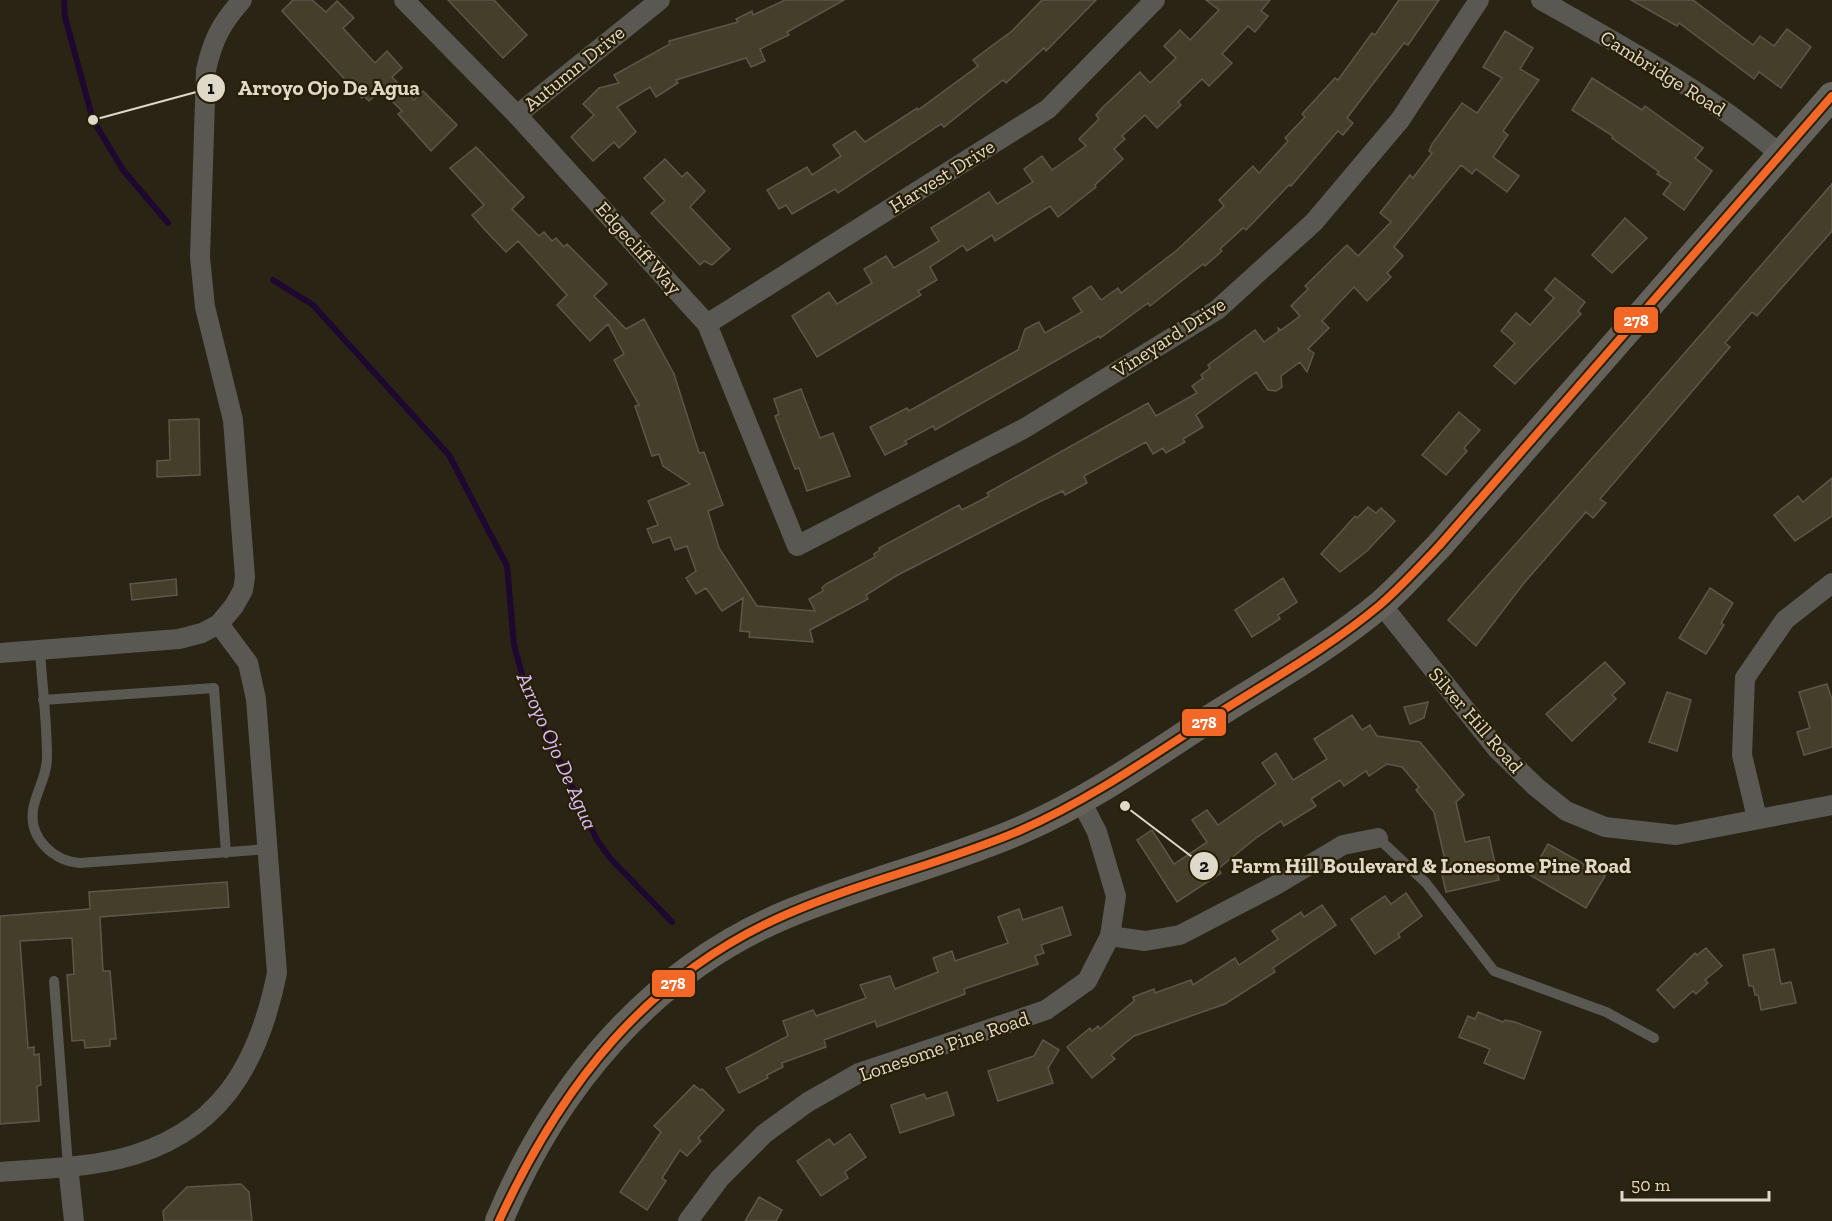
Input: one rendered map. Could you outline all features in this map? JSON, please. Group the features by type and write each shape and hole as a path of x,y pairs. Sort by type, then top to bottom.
{"main road":[{"path":"499,1221 542,1132 581,1076 624,1025 658,994 695,966 784,916 1020,830 1081,801 1339,635 1381,604 1440,546 1832,96"}],"street":[{"path":"0,652 179,639 202,633 219,624 243,590 245,562 233,420 205,307 200,257 206,70 212,45 222,22 242,0"},
{"name":"Edgecliff Way","path":"404,0 517,115 707,324 798,546"},
{"name":"Autumn Drive","path":"517,115 660,0"},
{"name":"Harvest Drive","path":"707,324 1048,109 1155,0"},
{"name":"Vineyard Drive","path":"798,546 1025,428 1217,310 1314,222 1379,146 1400,120 1479,0"},
{"name":"Cambridge Road","path":"1541,0 1674,75 1780,154"},
{"path":"1757,818 1742,755 1745,678 1785,620 1832,583"},
{"name":"Silver Hill Road","path":"1381,604 1497,749 1536,788 1566,811 1605,827 1676,835 1832,805"},
{"path":"0,1172 119,1159 163,1143 199,1123 243,1073 257,1046 269,1014 277,973 268,849 252,676 241,651 219,624"},
{"name":"Lonesome Pine Road","path":"688,1221 720,1178 764,1134 807,1102 859,1073 1046,1010 1087,981 1110,936 1116,896 1097,832 1081,801"},
{"path":"1110,936 1144,941 1180,935 1276,885 1343,845 1378,838"},
{"path":"68,1166 74,1221"}],"lane":[{"path":"40,650 46,774 32,812 40,840 50,852 68,862 80,863 268,849"},
{"path":"43,700 214,688 226,853"},
{"path":"1378,838 1426,883 1494,971 1606,1012 1654,1038"},
{"path":"54,981 68,1166"}],"building":[{"path":"293,0 312,0 326,12 337,1 354,18 343,28 375,63 387,51 402,68 392,77 414,100 423,91 457,125 431,151 398,114 402,111 381,90 369,101 364,96 362,98 282,11"},
{"path":"448,0 494,0 527,35 503,58"},
{"path":"785,0 844,0 787,32 789,35 760,49 765,61 751,67 746,58 676,80 678,83 656,97 650,87 617,107 636,132 619,148 614,142 593,161 571,137 594,115 583,104 599,88 619,83 614,75 670,44 669,41 738,22 736,19 752,11 753,15"},
{"path":"1042,0 1096,0 1046,51 1044,48 1006,83 1003,80 944,127 941,124 838,193 835,189 792,214 786,205 779,209 767,190 807,167 812,175 841,156 833,145 855,131 865,142 917,108 918,110 978,66 973,60 1012,31"},
{"path":"1206,0 1270,0 1261,11 1268,16 1255,32 1248,26 1222,54 1232,63 1209,86 1202,79 1178,102 1181,105 1157,128 1145,115 1122,136 1125,139 1114,149 1123,159 1095,185 1096,187 1058,217 1050,206 995,241 992,235 967,251 963,245 930,267 937,280 918,291 921,295 817,357 792,316 829,292 837,304 872,283 864,269 886,256 894,268 939,241 931,228 989,192 997,204 1033,182 1024,169 1042,156 1052,170 1086,146 1079,139 1099,119 1096,115 1102,108 1140,72 1150,83 1176,58 1164,46 1180,30 1190,40 1219,10"},
{"path":"1399,0 1439,0 1408,45 1404,43 1347,118 1353,123 1343,135 1338,131 1291,186 1289,185 1246,230 1243,228 1205,266 1203,264 1150,306 1148,303 1100,338 1099,336 935,430 933,426 905,441 907,444 885,455 870,427 907,408 909,411 1018,350 1025,329 1039,322 1045,333 1082,312 1073,298 1091,286 1101,300 1118,288 1121,293 1176,251 1224,206 1219,200 1253,166 1259,173 1288,141 1285,138 1305,117 1302,114 1335,78 1338,80 1372,33 1375,35"},
{"path":"1631,0 1693,0 1753,45 1760,36 1774,46 1787,29 1811,47 1781,88 1759,72 1754,79 1679,23 1677,26"},
{"path":"1505,31 1533,48 1520,69 1539,80 1503,131 1508,135 1493,157 1519,176 1507,192 1476,169 1472,174 1461,165 1394,247 1403,256 1387,273 1391,277 1367,301 1354,287 1322,321 1329,328 1308,349 1314,353 1307,372 1300,362 1281,376 1282,387 1276,391 1268,390 1256,372 1196,415 1203,427 1183,439 1185,442 1166,453 1163,448 1153,454 1146,442 1084,476 1087,483 1065,495 1063,491 1043,500 896,576 866,595 868,599 810,630 813,642 749,637 750,632 740,631 743,598 722,611 706,588 696,594 686,578 696,571 687,546 675,550 670,537 653,543 647,529 658,525 648,501 690,484 663,466 659,454 652,456 635,406 639,405 614,360 624,354 608,324 590,341 557,305 567,295 518,241 506,252 472,215 484,205 450,168 476,147 524,197 512,209 539,236 544,232 552,241 556,238 564,247 567,244 607,284 594,296 626,329 644,319 674,374 699,453 704,452 723,505 708,511 719,548 757,606 815,611 809,599 823,591 822,588 826,584 875,557 874,554 880,550 879,548 959,505 962,510 989,496 987,493 1148,403 1156,416 1197,393 1192,386 1203,378 1201,375 1210,368 1208,365 1255,330 1264,342 1279,331 1278,328 1281,330 1300,316 1291,306 1308,289 1305,286 1347,245 1358,256 1391,222 1380,213 1410,175 1413,178 1432,153 1429,151 1432,144 1462,103 1477,113 1502,78 1483,67"},
{"path":"1592,78 1642,110 1645,106 1703,148 1695,158 1712,171 1684,210 1663,194 1671,183 1657,174 1659,172 1612,138 1613,136 1572,110"},
{"path":"665,159 682,177 687,172 705,191 690,207 730,249 712,265 704,261 700,265 651,213 665,201 644,178"},
{"path":"1832,184 1832,231 1757,316 1752,312 1725,343 1730,347 1600,499 1606,503 1593,518 1586,512 1524,583 1476,646 1448,620"},
{"path":"1625,218 1647,238 1612,273 1592,255"},
{"path":"1555,278 1585,302 1578,311 1581,314 1515,384 1494,366 1515,343 1501,331 1516,313 1530,325 1554,298 1545,290"},
{"path":"801,389 820,438 833,433 850,476 807,491 799,468 795,469 775,416 779,414 774,399"},
{"path":"1459,412 1480,430 1464,448 1467,451 1446,475 1422,455"},
{"path":"199,419 200,475 157,477 157,461 170,460 169,420"},
{"path":"1832,478 1832,516 1795,541 1774,515 1798,496 1803,502"},
{"path":"1368,507 1376,513 1381,508 1395,521 1367,551 1340,572 1321,554 1355,516 1357,518"},
{"path":"1283,578 1297,602 1278,615 1280,619 1252,637 1235,610"},
{"path":"176,579 177,595 132,600 130,584"},
{"path":"1710,588 1733,603 1721,623 1724,625 1706,654 1679,638"},
{"path":"1605,662 1625,683 1612,695 1616,699 1572,741 1546,714"},
{"path":"1827,684 1832,700 1832,747 1804,755 1797,732 1810,728 1799,692"},
{"path":"1667,692 1691,700 1677,751 1649,742"},
{"path":"1428,702 1424,718 1410,724 1404,707"},
{"path":"1352,715 1362,730 1370,725 1377,736 1420,742 1464,795 1456,802 1465,842 1489,837 1499,880 1446,892 1441,870 1447,869 1434,812 1416,790 1419,787 1402,767 1387,764 1369,776 1366,771 1344,786 1340,780 1311,799 1316,806 1284,826 1281,821 1256,838 1218,869 1221,873 1177,902 1137,840 1152,830 1174,864 1207,842 1192,820 1207,810 1218,825 1276,784 1262,763 1276,753 1293,780 1327,759 1314,739"},
{"path":"1548,844 1605,876 1586,908 1530,875"},
{"path":"227,882 229,907 100,917 103,971 110,971 116,1039 110,1039 110,1046 85,1048 84,1040 72,1041 67,975 74,974 72,938 20,941 28,1048 34,1047 34,1055 39,1054 41,1085 37,1086 39,1121 0,1124 0,916 90,909 89,892"},
{"path":"1406,893 1422,916 1398,934 1400,937 1375,954 1351,919 1385,896 1391,904"},
{"path":"1322,905 1336,925 1273,968 1275,972 1225,1004 1134,1036 1111,1055 1115,1059 1092,1078 1067,1047 1090,1028 1092,1031 1098,1026 1100,1029 1134,1001 1133,997 1154,989 1155,993 1191,980 1193,985 1235,958 1239,965 1278,939 1272,931 1301,912 1304,917"},
{"path":"1062,907 1071,935 1041,945 1044,953 1035,956 1038,964 964,989 965,994 877,1027 875,1021 824,1040 826,1047 782,1063 783,1067 767,1075 768,1078 739,1093 726,1068 788,1036 783,1021 813,1010 816,1016 866,998 860,985 890,976 895,989 938,972 933,958 952,951 955,961 1008,943 998,917 1019,909 1023,920"},
{"path":"1706,948 1722,966 1705,980 1708,983 1696,994 1693,991 1674,1008 1657,990 1695,953 1697,955"},
{"path":"1774,949 1781,984 1791,982 1796,1003 1761,1010 1758,995 1755,995 1753,986 1749,986 1743,955"},
{"path":"1478,1012 1503,1022 1505,1020 1515,1022 1541,1032 1524,1079 1484,1063 1490,1049 1459,1037 1468,1016 1475,1019"},
{"path":"1043,1040 1059,1050 1048,1068 1053,1083 998,1101 988,1071 1034,1056"},
{"path":"694,1085 702,1089 724,1110 698,1138 701,1141 687,1156 680,1150 662,1178 666,1181 647,1210 620,1192 661,1132 654,1126"},
{"path":"947,1092 954,1115 900,1133 891,1105 924,1094 926,1099"},
{"path":"850,1134 866,1157 845,1172 848,1178 821,1196 797,1161 829,1139 834,1145"},
{"path":"241,1184 249,1192 252,1221 164,1221 163,1211 187,1187"},
{"path":"759,1197 782,1210 776,1221 745,1221"}],"waterway":[{"name":"Arroyo Ojo De Agua","path":"64,0 65,17 93,120 123,170 168,223"},
{"name":"Arroyo Ojo De Agua","path":"273,280 313,305 449,455 507,566 514,645 526,689 597,840 610,858 672,922"}],"transit line":[{"name":"278","path":"499,1221 550,1125 580,1081 613,1040 650,1003 690,970 735,940 785,915 844,892 992,842 1045,819 1116,779 1317,651 1380,605 1439,546 1832,96"}],"place":[{"name":"Arroyo Ojo De Agua","path":"93,120"},
{"name":"Farm Hill Boulevard & Lonesome Pine Road","path":"1125,806"}]}
